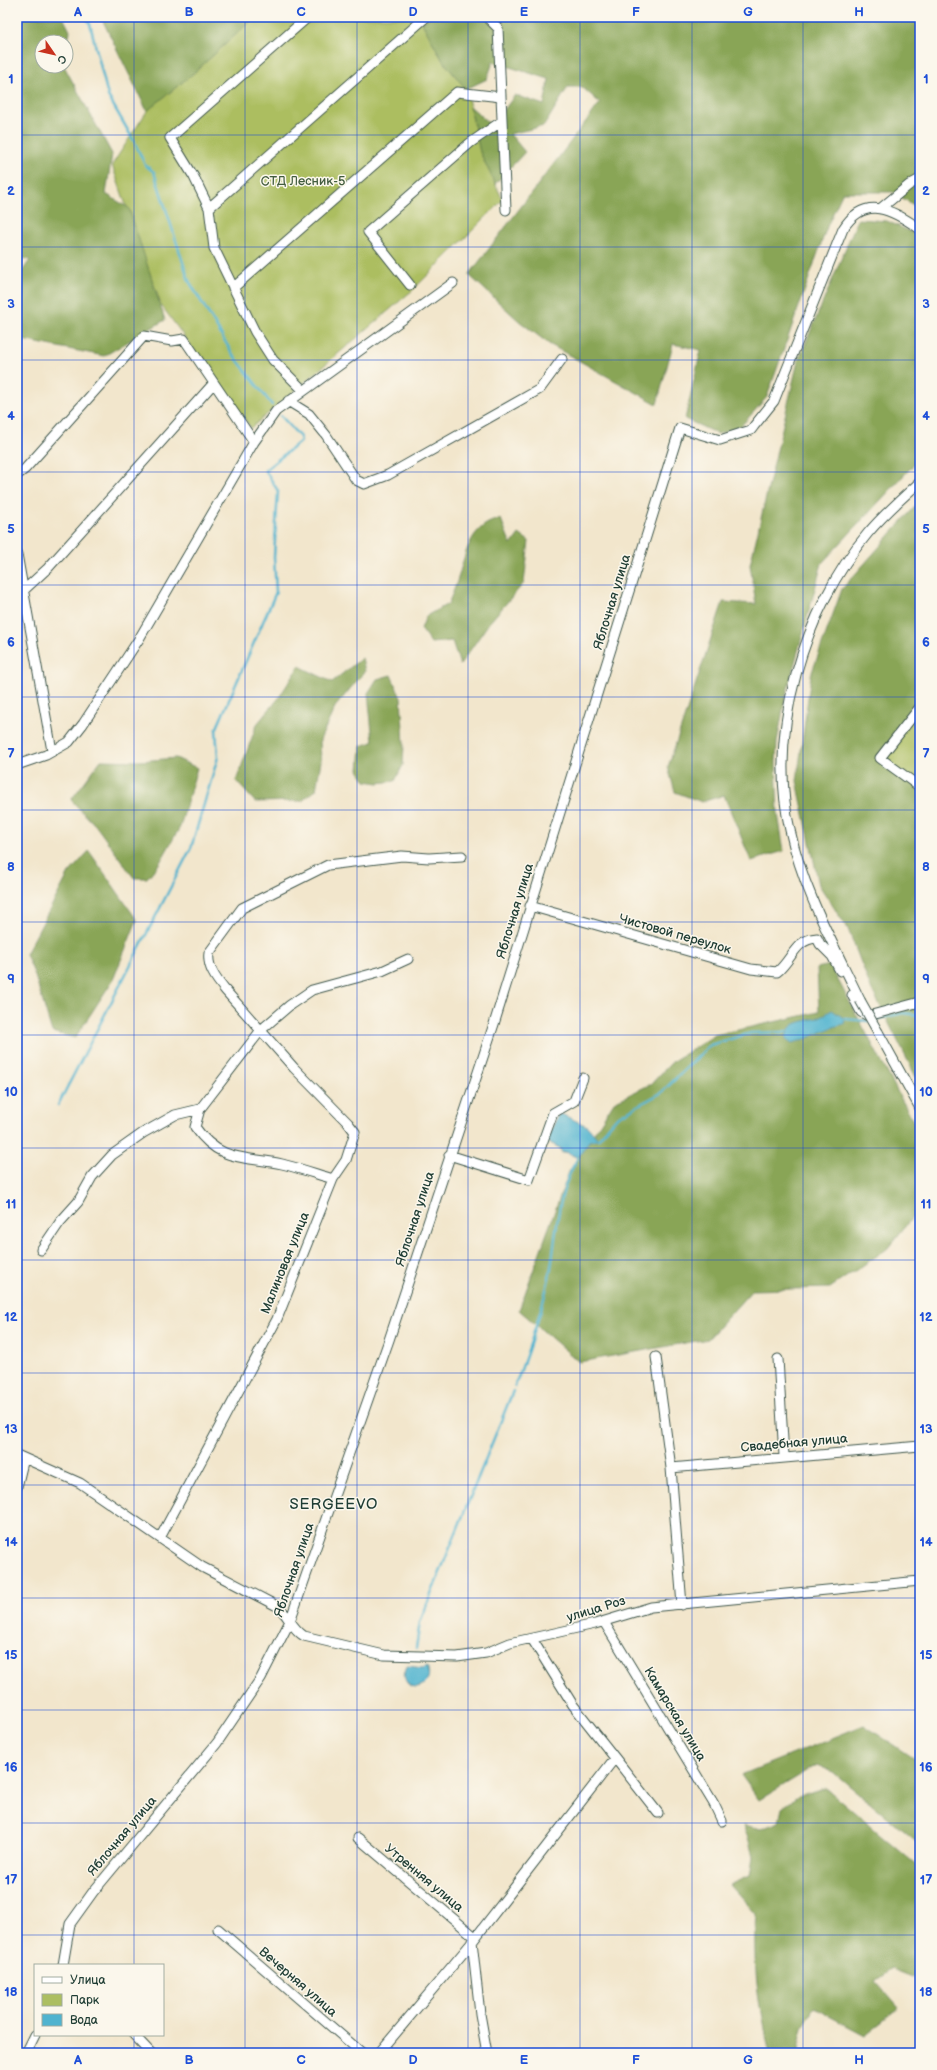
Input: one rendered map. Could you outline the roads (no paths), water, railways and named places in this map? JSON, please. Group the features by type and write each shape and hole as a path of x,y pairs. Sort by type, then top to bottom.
{"street":[{"path":"303,390 273,360 255,332 214,248 209,208 194,177 170,138 308,17"},
{"path":"209,208 426,17"},
{"path":"487,17 498,28 506,210"},
{"path":"233,288 457,92 501,97"},
{"path":"410,285 368,232 470,143 502,121"},
{"path":"880,209 909,185 920,179"},
{"name":"Яблочная улица","path":"65,1964 70,1924 93,1892 217,1743 260,1678 290,1621 389,1340 449,1155 494,1024 680,428 720,440 751,430 774,401 843,229 855,214 871,208 880,209"},
{"path":"880,209 894,213 920,229"},
{"path":"17,765 46,755 69,742 88,718 140,639 254,442 276,411 303,390 454,283"},
{"path":"17,475 25,469 144,336 172,342 184,339 213,384 254,442"},
{"path":"288,401 309,414 326,435 356,480 364,484 388,475 540,389 562,359"},
{"path":"23,591 48,568 213,384"},
{"path":"920,482 868,532 848,559 830,589 815,620 803,654 793,694 785,734 783,774 788,818 793,844 814,904 860,1000 920,1108"},
{"path":"17,554 52,751"},
{"path":"920,707 880,758 920,787"},
{"path":"261,1030 224,990 215,977 208,961 209,953 242,908 328,865 402,856 429,858 462,856"},
{"name":"Чистовой переулок","path":"530,906 751,969 768,972 777,972 783,967 801,943 808,939 817,938 820,944 832,956 861,1012 868,1016 920,1002"},
{"path":"333,1179 282,1164 232,1157 204,1140 194,1127 200,1109 261,1030 290,1005 312,990 382,971 408,959"},
{"name":"Малиновая улица","path":"160,1538 277,1319 333,1179 346,1160 355,1132 294,1068 261,1030"},
{"path":"449,1155 529,1180 553,1113 574,1101 583,1078"},
{"path":"41,1250 60,1222 78,1202 92,1177 112,1155 144,1133 175,1115 200,1109"},
{"path":"656,1357 671,1468 682,1605"},
{"path":"778,1359 784,1456"},
{"name":"Свадебная улица","path":"671,1468 784,1456 920,1446"},
{"path":"17,1486 21,1457"},
{"name":"улица Роз","path":"21,1457 80,1483 202,1567 277,1606 283,1610 295,1631 304,1636 384,1655 457,1657 486,1653 510,1643 532,1640 604,1622 651,1607 920,1581"},
{"name":"Камарская улица","path":"604,1622 710,1797 722,1821"},
{"path":"532,1640 573,1705 658,1813"},
{"path":"379,2053 473,1939 615,1758"},
{"name":"Утренняя улица","path":"358,1838 473,1939"},
{"name":"Вечерняя улица","path":"218,1929 362,2053"},
{"path":"473,1939 480,2014 487,2053"},
{"path":"26,2053 34,2036"},
{"path":"135,2036 150,2053"}],"water":[{"path":"832,1010 845,1019 844,1024 792,1043 786,1039 789,1029 797,1023 817,1018"},
{"path":"559,1113 587,1126 598,1139 589,1141 578,1158 566,1152 562,1153 560,1148 546,1141"},
{"path":"408,1666 423,1668 427,1666 429,1674 427,1681 423,1685 418,1687 407,1683 405,1668"}],"waterway":[{"path":"86,17 90,24 108,96 134,141 145,165 154,172 189,281 232,353 272,405"},
{"path":"58,1105 191,848 218,757 216,730 276,592 274,557 278,491 265,470 301,441 300,437 281,416"},
{"path":"873,1020 903,1013 920,1015"},
{"path":"845,1019 868,1021"},
{"path":"598,1139 617,1117 661,1093 710,1045 751,1033 786,1032"},
{"path":"515,1386 535,1330 547,1288 561,1199 565,1185 578,1158"},
{"path":"416,1648 420,1622 513,1391"}],"district":[{"name":"SERGEEVO","path":"334,1504"}],"park label":[{"name":"СТД Лесник-5","path":"303,181"}]}
